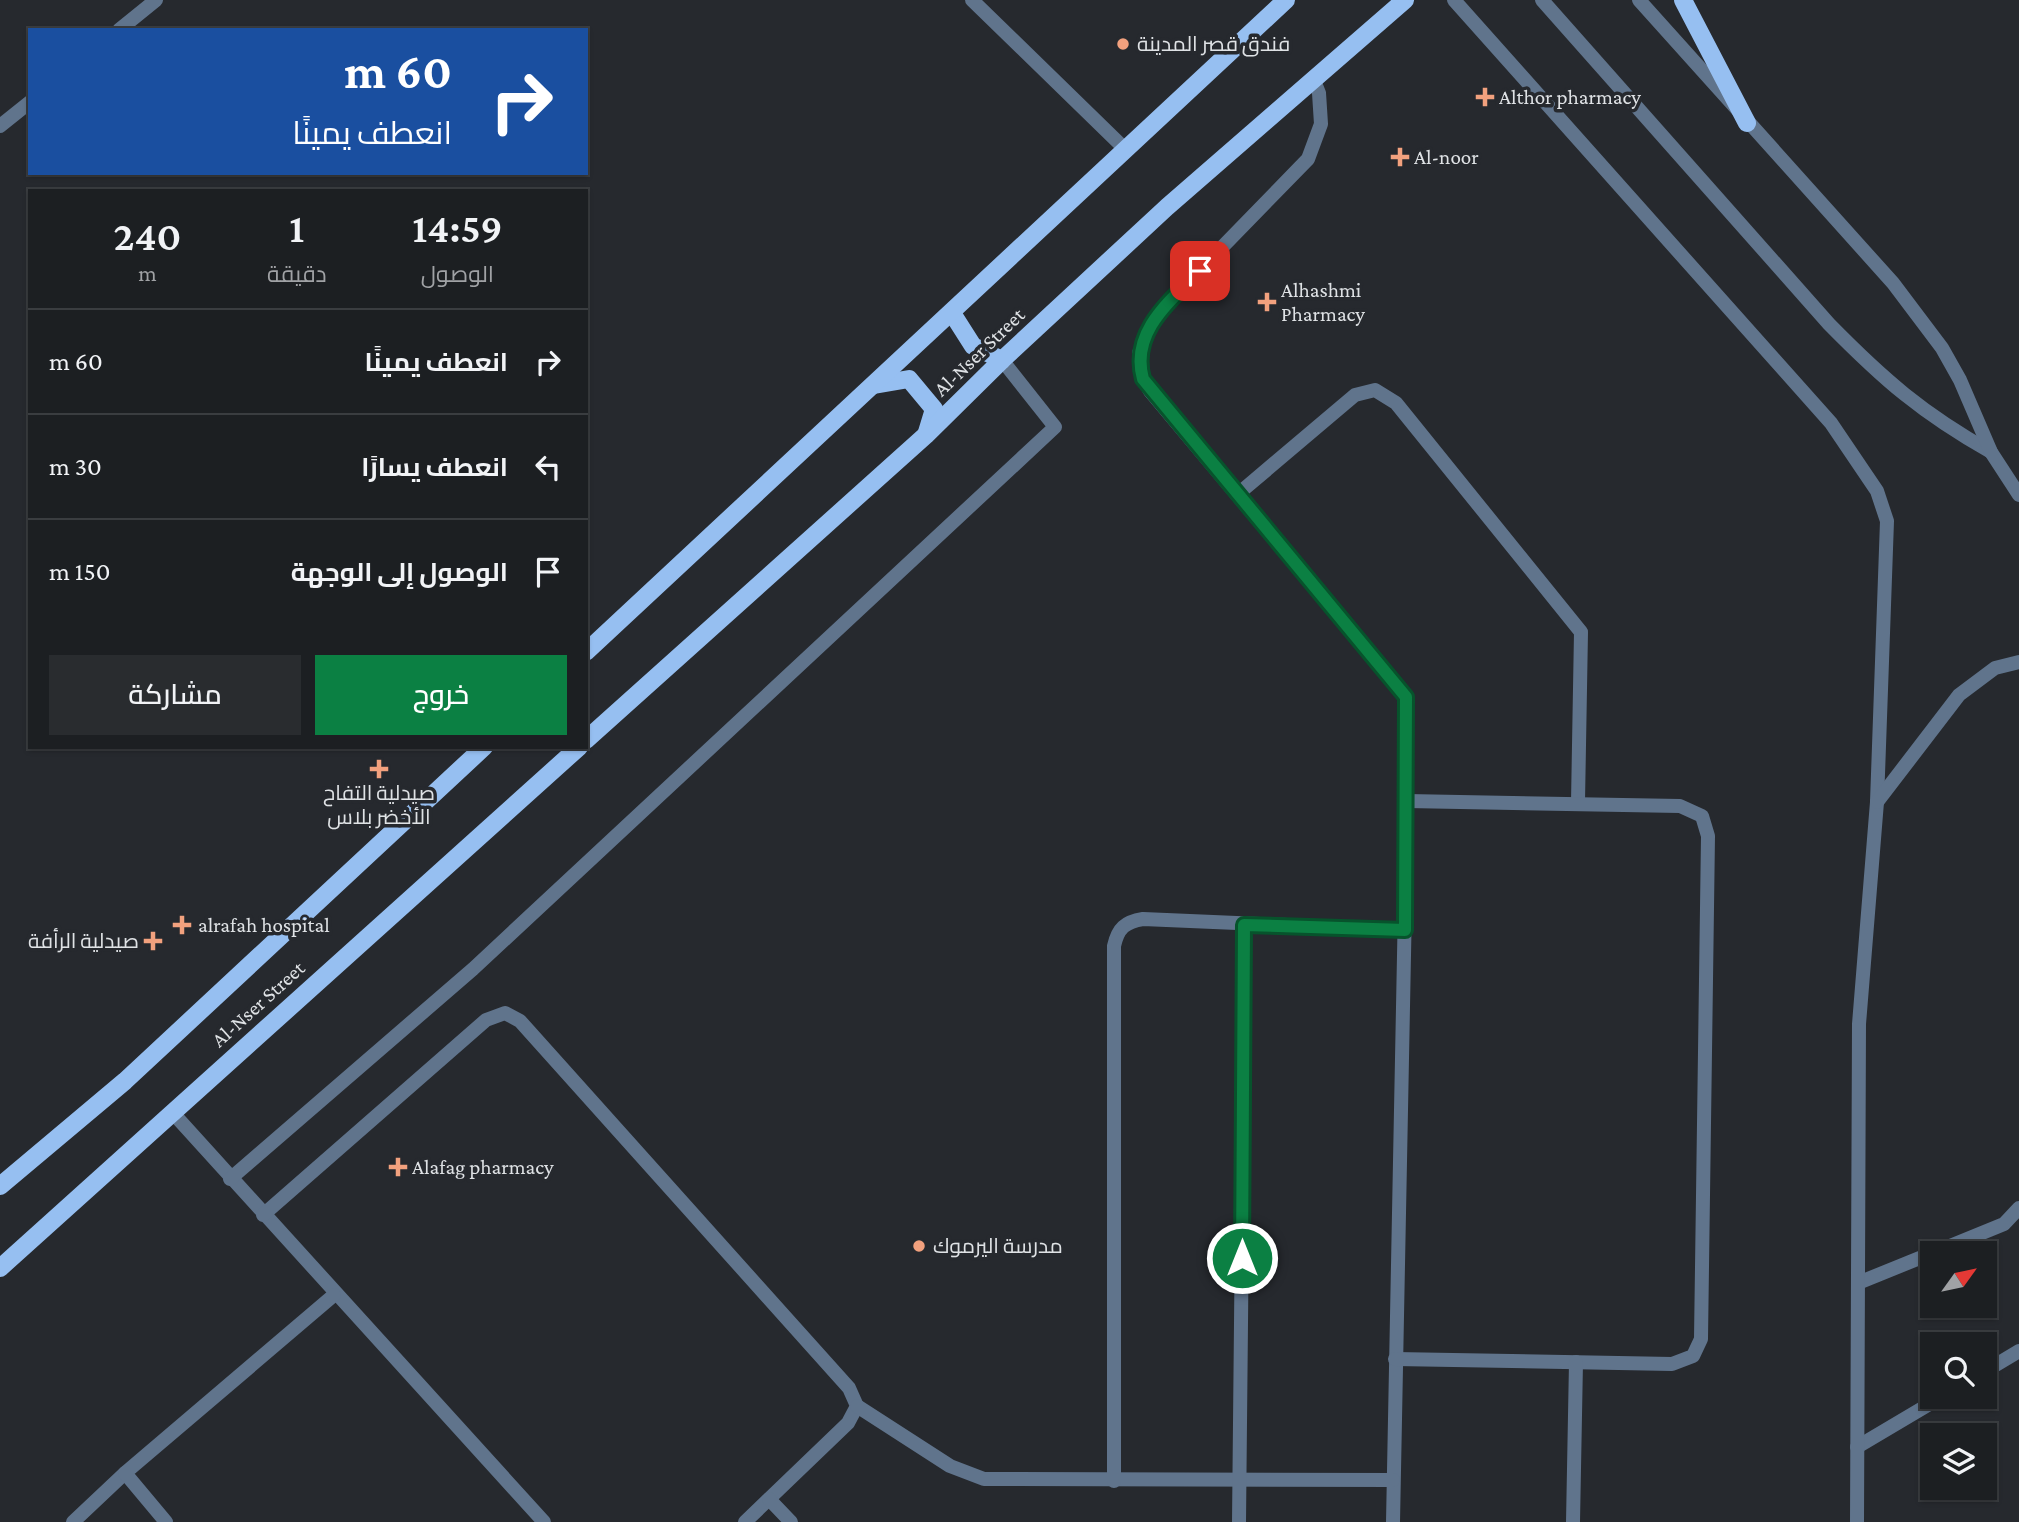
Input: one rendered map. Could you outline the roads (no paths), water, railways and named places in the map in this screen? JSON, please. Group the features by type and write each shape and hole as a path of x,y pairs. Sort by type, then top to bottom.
{"main road":[{"path":"588,650 952,313 1124,148 1286,0"},
{"name":"Al-Nser Street","path":"588,738 926,435 1002,360 1167,207 1405,0"},
{"path":"1683,0 1747,123"},
{"path":"952,313 973,346 1002,360"},
{"path":"874,385 909,379 934,410 926,435"},
{"name":"Al-Nser Street","path":"0,1186 125,1081 482,749"},
{"name":"Al-Nser Street","path":"0,1268 577,749"}],"street":[{"path":"121,28 156,0"},
{"path":"972,0 1124,148"},
{"path":"1454,0 1831,423 1877,491 1887,521 1877,802 1859,1024 1857,1522"},
{"path":"1542,0 1829,324 1878,374 1930,416 1991,452"},
{"path":"1639,0 1893,283 1960,380 1991,452 2017,488"},
{"path":"1313,78 1321,108 1321,124 1308,159 1161,310 1142,340 1139,353 1143,379 1150,391 1406,697 1405,930 1392,1522"},
{"path":"0,126 28,104"},
{"path":"230,1179 473,969 1055,427 1002,360"},
{"path":"1238,494 1354,395 1375,390 1396,403 1581,632 1578,802"},
{"path":"1877,802 1959,695 1995,668 2019,662"},
{"path":"1395,1359 1672,1364 1693,1356 1701,1339 1708,836 1702,816 1680,806 1578,802 1407,801"},
{"path":"1114,1481 1114,946 1117,931 1129,922 1143,919 1405,930"},
{"path":"1239,1522 1244,925"},
{"path":"263,1215 486,1020 505,1013 520,1021 840,1377 849,1388 857,1406 950,1466 976,1477 1011,1482 1393,1480"},
{"path":"172,1112 334,1295 544,1522"},
{"path":"1962,1241 2004,1224 2019,1208"},
{"path":"1858,1283 1920,1258"},
{"path":"74,1522 125,1473 334,1295"},
{"path":"1997,1364 2019,1351"},
{"path":"1573,1522 1576,1362"},
{"path":"745,1522 848,1423 857,1406"},
{"path":"1857,1447 1921,1409"},
{"path":"125,1473 166,1522"},
{"path":"769,1499 791,1522"}],"place":[{"name":"فندق قصر المدينة","path":"1123,44"},
{"name":"Althor pharmacy","path":"1485,97"},
{"name":"Al-noor","path":"1400,157"},
{"name":"Alhashmi Pharmacy","path":"1267,302"},
{"name":"صيدلية التفاح الأخضر بلاس","path":"379,769"},
{"name":"alrafah hospital","path":"182,925"},
{"name":"صيدلية الرأفة","path":"153,941"},
{"name":"Alafag pharmacy","path":"398,1167"},
{"name":"مدرسة اليرموك","path":"919,1246"}]}
